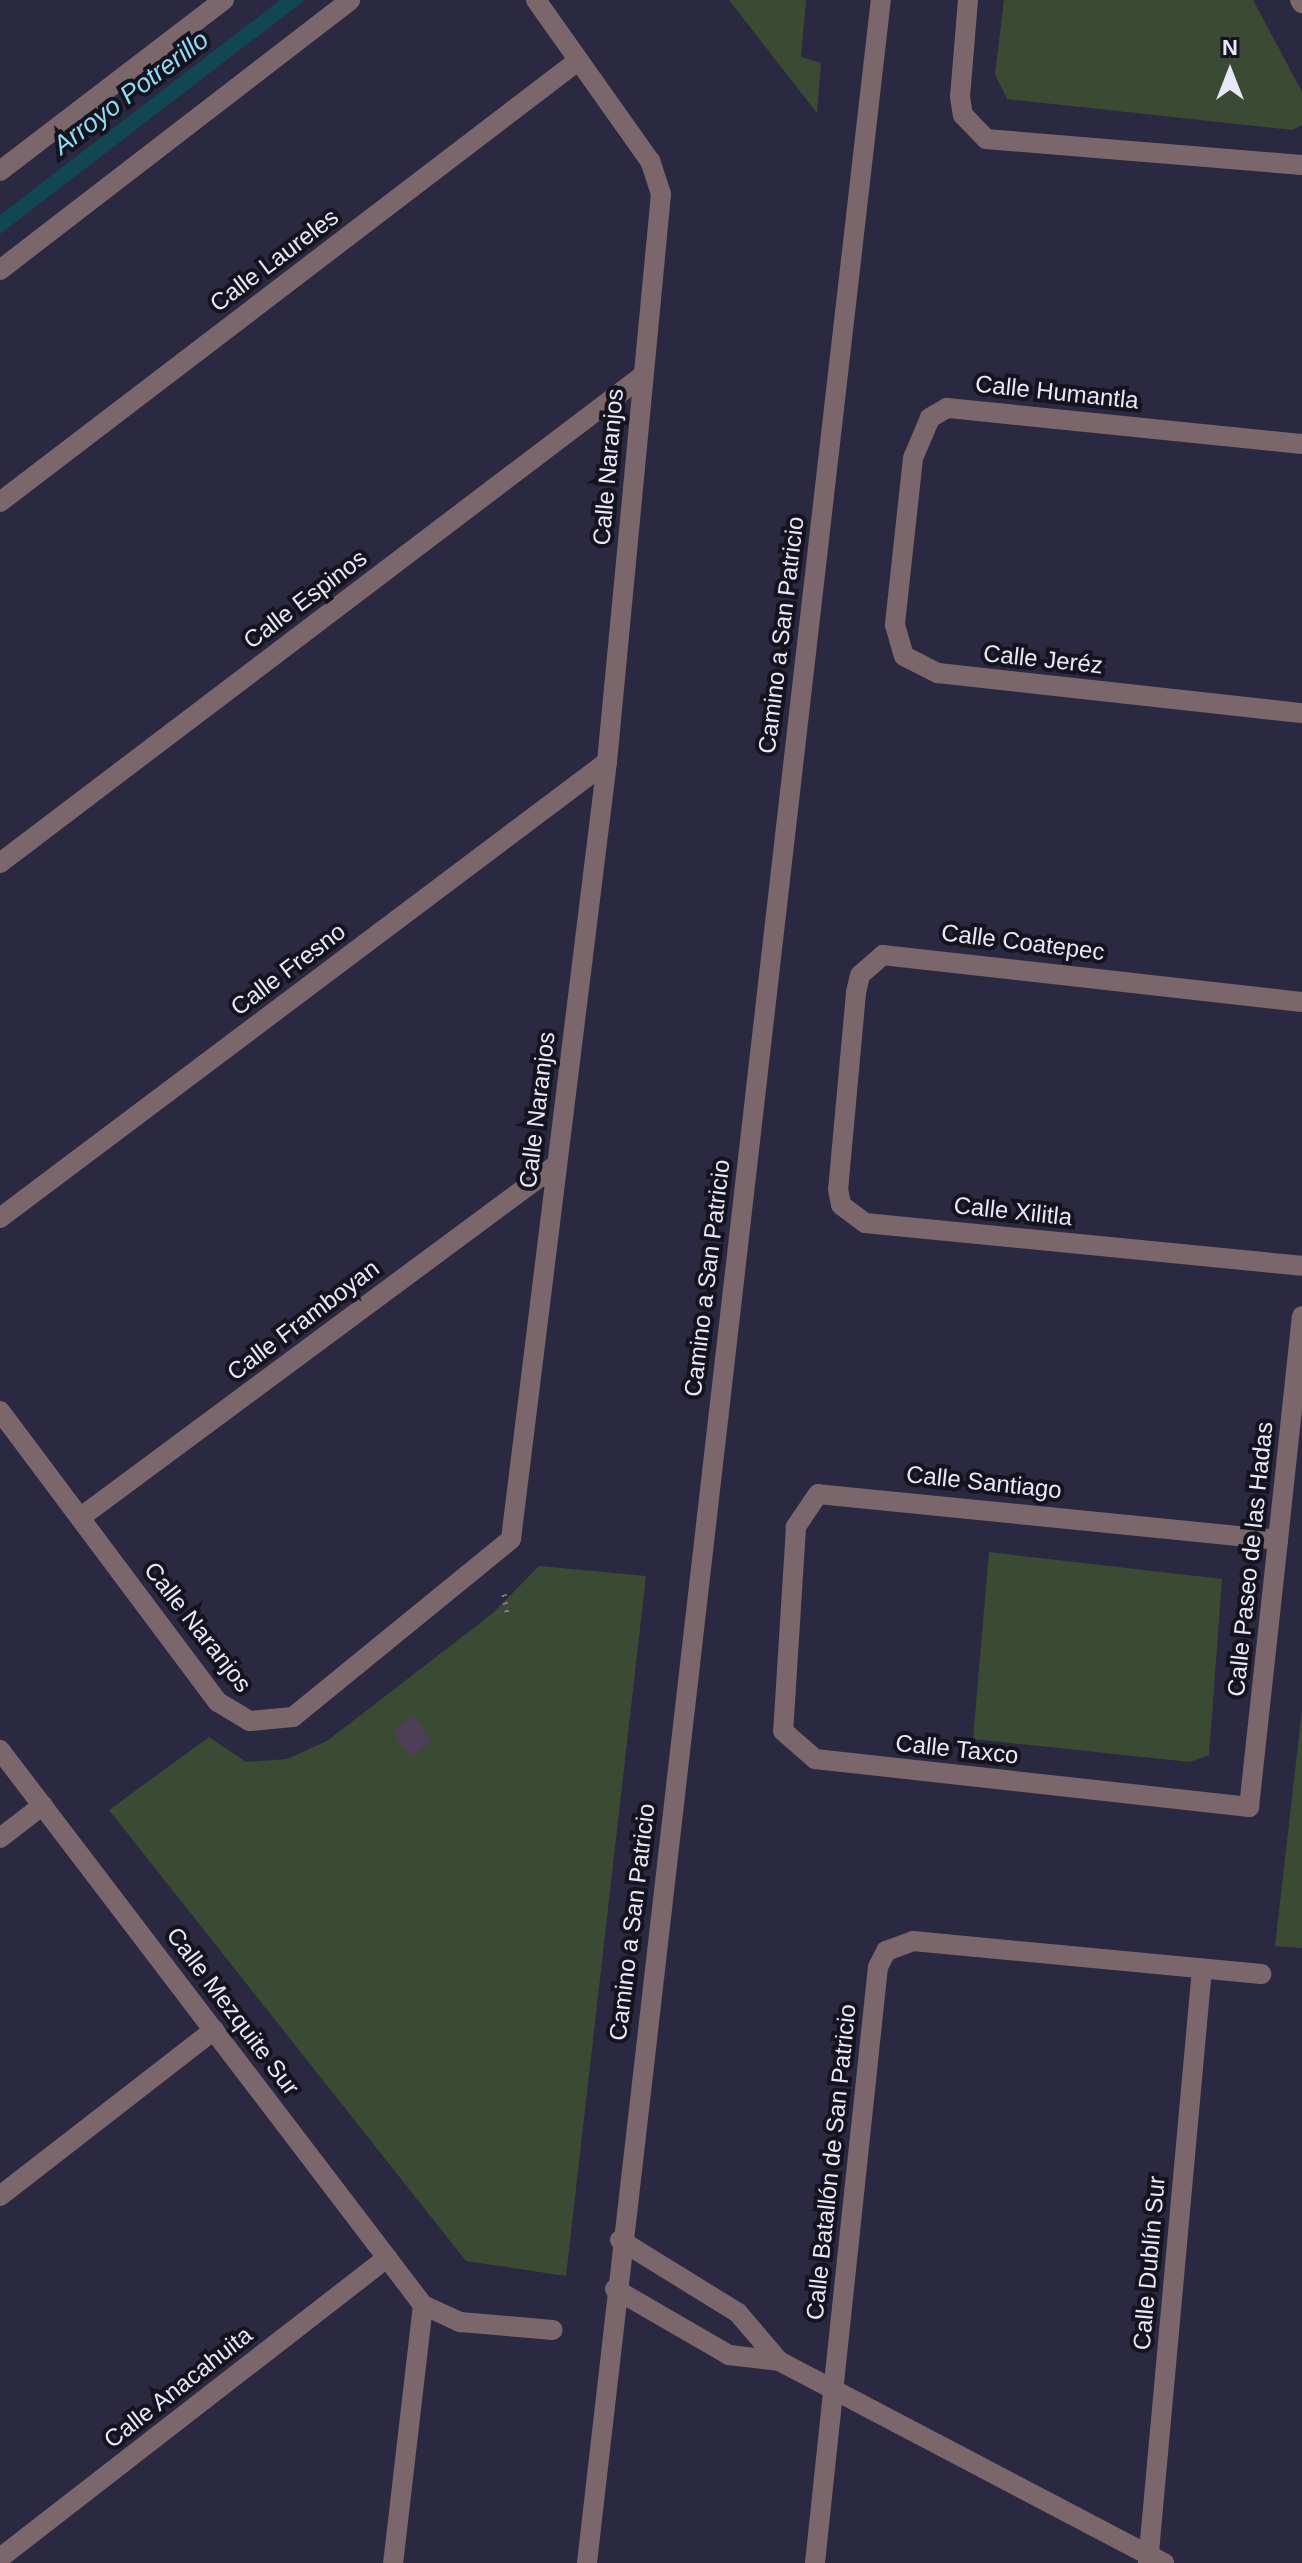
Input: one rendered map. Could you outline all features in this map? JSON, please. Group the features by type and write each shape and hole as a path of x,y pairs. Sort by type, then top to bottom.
{"street":[{"path":"0,171 224,0"},
{"path":"0,270 350,0"},
{"name":"Calle Naranjos","path":"0,1411 228,1710 263,1724 313,1703 511,1539 607,762 661,194 650,161 536,0"},
{"name":"Camino a San Patricio","path":"587,2563 620,2240 881,0"},
{"path":"968,0 963,115 986,139 1302,165"},
{"name":"Calle Laureles","path":"0,502 579,60"},
{"name":"Calle Espinos","path":"0,863 642,376"},
{"name":"Calle Humantla","path":"905,536 919,435 947,408 1302,444"},
{"name":"Calle Jeréz","path":"905,536 896,641 919,668 1302,713"},
{"name":"Calle Fresno","path":"0,1218 607,762"},
{"name":"Calle Coatepec","path":"847,1089 860,975 883,955 1302,1002"},
{"name":"Calle Xilitla","path":"847,1089 838,1189 841,1205 865,1223 1302,1266"},
{"name":"Calle Framboyan","path":"81,1517 556,1165"},
{"name":"Calle Paseo de las Hadas","path":"1249,1807 1302,1316"},
{"name":"Calle Santiago","path":"788,1619 796,1527 818,1494 1278,1540"},
{"name":"Calle Taxco","path":"788,1619 783,1731 815,1759 1249,1807"},
{"name":"Calle Mezquite Sur","path":"0,1750 423,2305"},
{"path":"0,1838 43,1805"},
{"name":"Calle Batallón de San Patricio","path":"815,2563 878,1967 895,1945 1202,1968"},
{"path":"1202,1968 1261,1974"},
{"name":"Calle Dublín Sur","path":"1153,2560 1202,1968"},
{"path":"0,2196 214,2030"},
{"path":"620,2240 738,2313 779,2361 1153,2560"},
{"name":"Calle Anacahuita","path":"0,2558 387,2258"},
{"path":"615,2289 729,2355 779,2361"},
{"path":"393,2563 423,2305 460,2322 553,2330"}],"path":[{"path":"504,1594 507,1614"}],"green space":[{"path":"729,0 806,0 801,57 821,63 817,113"},
{"path":"1004,0 1253,0 1302,92 1302,125 1292,130 1007,99 995,74"},
{"path":"989,1552 1222,1579 1209,1755 1190,1762 973,1739"},
{"path":"539,1566 646,1576 566,2276 466,2261 109,1810 209,1737 246,1762 287,1759 327,1741 493,1613"},
{"path":"1302,1710 1302,1948 1275,1946"}],"water":[{"path":"280,0 305,0 0,234 0,215"}],"building":[{"path":"413,1716 432,1741 411,1757 392,1731"}],"water label":[{"name":"Arroyo Potrerillo","path":"131,93"}]}
